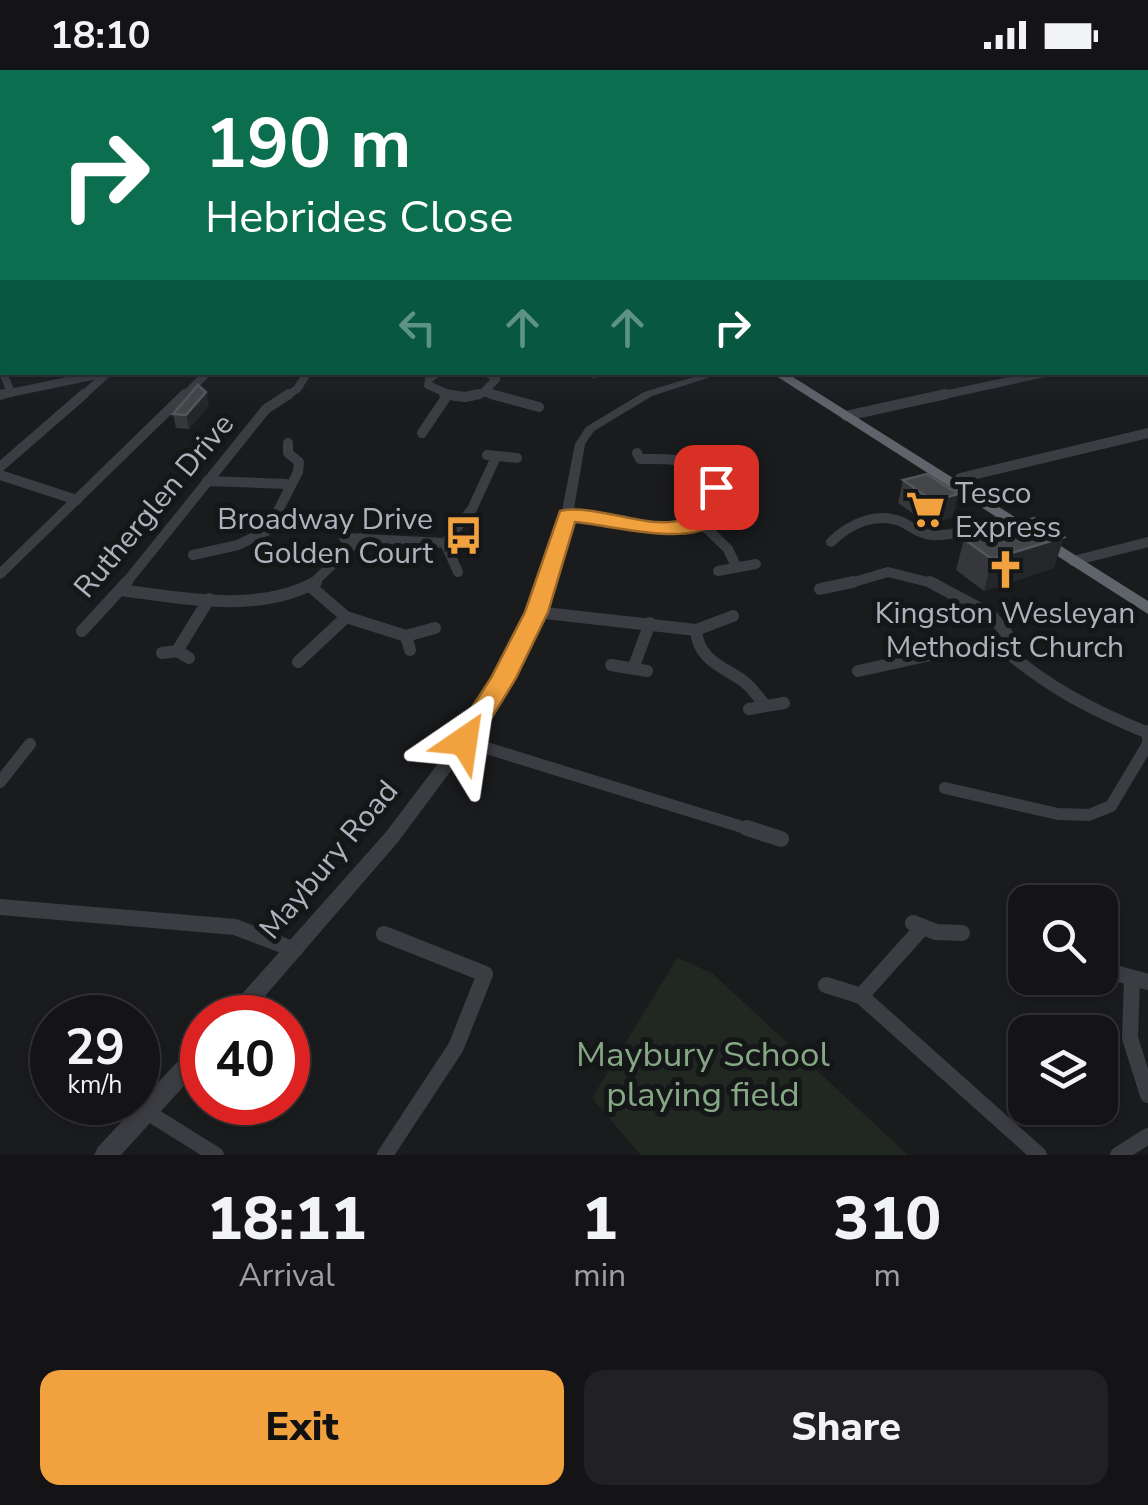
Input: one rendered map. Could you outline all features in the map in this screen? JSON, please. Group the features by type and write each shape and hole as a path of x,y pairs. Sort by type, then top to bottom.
{"highway":[{"path":"781,375 960,478 1148,609"},
{"path":"800,375 1007,518 1148,595"}],"street":[{"path":"5,394 99,375"},
{"path":"77,500 0,471 107,375"},
{"path":"0,574 205,375"},
{"name":"Rutherglen Drive","path":"82,631 120,590 266,409 297,389 306,375"},
{"path":"432,375 428,385 447,396 486,393 540,408"},
{"path":"486,393 496,380 490,375"},
{"name":"Maybury Road","path":"254,995 392,837 464,741 504,678 536,612 567,516 580,444 590,430 648,394 712,375"},
{"path":"852,414 1035,375"},
{"path":"422,434 447,396"},
{"path":"960,478 1148,433"},
{"path":"193,555 265,533 276,520 286,484 298,472 299,462 288,453 288,443"},
{"path":"567,516 621,520 654,528 684,528 701,523 718,501 716,487 704,472 686,461 640,459 637,453"},
{"path":"445,543 472,509 492,456 517,458"},
{"path":"207,481 286,484"},
{"path":"830,543 848,526 868,520 891,519 920,533 940,535 1007,518"},
{"path":"701,523 728,549 736,566"},
{"path":"344,538 445,543"},
{"path":"120,590 209,599 273,595 310,586 360,538"},
{"path":"1079,559 1148,542"},
{"path":"445,543 456,569 470,562"},
{"path":"718,571 756,564"},
{"path":"820,589 833,590 874,573 940,586 978,604 1006,624 1012,640 1004,650"},
{"path":"310,586 346,617 406,636 435,628"},
{"path":"162,653 183,654 209,599"},
{"path":"536,612 696,630 724,616"},
{"path":"324,662 303,659 346,617"},
{"path":"610,665 640,668 650,623"},
{"path":"696,630 695,640 706,656 722,671 746,682 764,704"},
{"path":"406,636 410,650"},
{"path":"858,672 896,669 949,651 1004,650 1042,682 1092,710 1147,732 1148,744 1110,806 1089,815 1058,814 945,788"},
{"path":"748,708 784,703"},
{"path":"464,741 781,838"},
{"path":"0,782 30,744"},
{"path":"966,793 968,776"},
{"path":"0,908 235,927 295,950"},
{"path":"860,996 918,925 962,933"},
{"path":"384,934 484,974 474,1014 434,1090 385,1155"},
{"path":"1133,979 1127,1016 1129,1051 1148,1095"},
{"path":"826,985 860,996 1039,1155"},
{"path":"160,1098 180,1075"},
{"path":"160,1120 216,1155"},
{"path":"106,1155 135,1125"},
{"path":"1118,1155 1148,1136"}],"green space":[{"name":"Maybury School playing field","path":"677,958 712,973 908,1155 641,1155 592,1098"}],"building":[{"path":"198,385 206,392 186,415 173,414"},
{"path":"927,474 958,494 933,501 903,480"},
{"path":"1034,518 1064,537 992,559 964,539"}],"place":[{"name":"Tesco Express","path":"925,510"},
{"name":"Broadway Drive Golden Court","path":"463,536"},
{"name":"Kingston Wesleyan Methodist Church","path":"1005,569"}],"route":[{"path":"464,741 504,678 536,612 567,516 621,520 654,528 684,528 701,523 710,514 718,501 716,487"}]}
